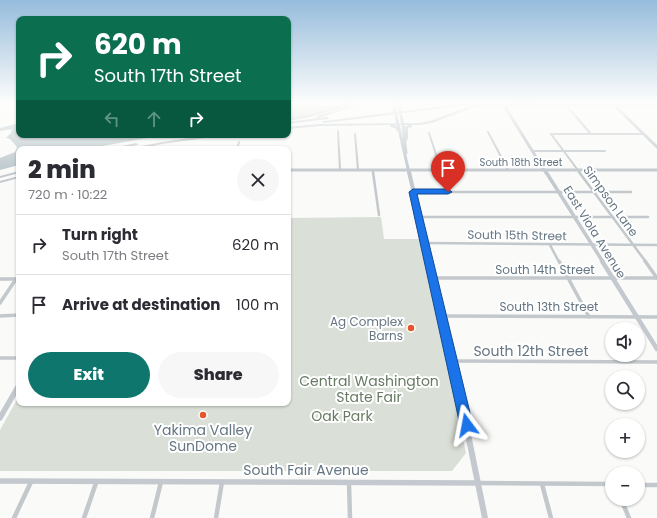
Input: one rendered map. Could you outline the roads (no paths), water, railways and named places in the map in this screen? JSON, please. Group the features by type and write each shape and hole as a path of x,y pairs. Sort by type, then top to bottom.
{"highway":[{"path":"392,126 396,127 399,131"},
{"path":"404,141 406,137 406,127 410,126"},
{"path":"130,146 175,138"},
{"path":"147,146 198,138"},
{"path":"0,177 16,173"},
{"path":"0,182 16,178"}],"main road":[{"path":"398,126 402,151 406,159"},
{"path":"403,126 408,170 452,361 485,518"}],"street":[{"name":"East Viola Avenue","path":"516,126 657,349"},
{"path":"584,126 590,133"},
{"path":"636,126 656,145"},
{"path":"338,131 340,170"},
{"path":"429,132 441,170"},
{"path":"488,132 508,170"},
{"path":"355,134 358,170"},
{"name":"Simpson Lane","path":"644,134 551,134 657,278"},
{"path":"238,146 239,142"},
{"path":"532,151 605,151"},
{"name":"South 18th Street","path":"291,170 657,170"},
{"path":"373,170 379,215"},
{"path":"413,192 631,192"},
{"path":"419,217 648,217"},
{"name":"South 15th Street","path":"425,243 657,245"},
{"path":"550,245 589,317"},
{"name":"South 14th Street","path":"433,278 657,278"},
{"path":"0,279 16,279"},
{"path":"0,303 16,282"},
{"path":"0,316 16,315"},
{"name":"South 13th Street","path":"442,316 657,317"},
{"path":"0,358 16,358"},
{"name":"South 12th Street","path":"452,361 657,362"},
{"path":"0,418 16,390"},
{"name":"South Fair Avenue","path":"0,481 96,483 349,482 605,484"},
{"path":"14,518 31,482"},
{"path":"152,518 162,482"},
{"path":"216,518 222,482"},
{"path":"349,482 350,518"},
{"path":"84,518 96,483"},
{"path":"542,484 551,518"},
{"path":"645,484 657,485"},
{"path":"624,506 629,518"}],"place":[{"name":"Ag Complex Barns","path":"411,328"},
{"name":"Yakima Valley SunDome","path":"203,415"}],"park label":[{"name":"Central Washington State Fair","path":"369,390"},
{"name":"Oak Park","path":"342,416"}]}
